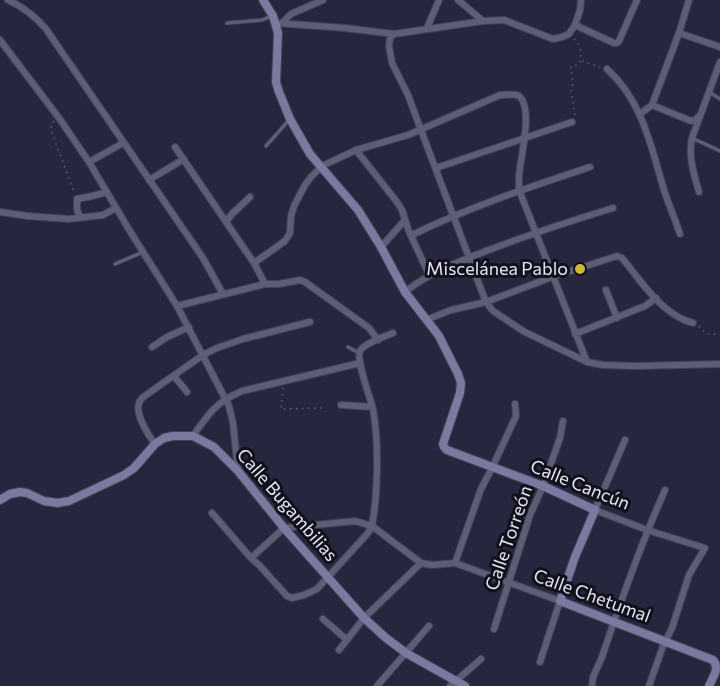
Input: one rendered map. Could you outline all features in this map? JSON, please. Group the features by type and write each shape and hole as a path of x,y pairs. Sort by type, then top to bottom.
{"street":[{"path":"8,0 36,17 46,29 203,258 223,294"},
{"path":"263,0 277,21 276,82 290,118 310,154 358,210 405,292 426,320 451,310 486,302 617,255 668,309 684,320 693,322"},
{"path":"277,21 323,0"},
{"path":"427,28 439,0"},
{"path":"458,0 483,21"},
{"path":"277,21 394,34 504,20 553,39 569,34 580,10 580,0"},
{"path":"575,25 614,44 617,43 637,0"},
{"path":"640,114 652,105 689,0"},
{"path":"679,33 720,47"},
{"path":"394,34 390,38 389,46 392,63 408,95 486,302 493,312 524,331 586,362 637,366 720,364"},
{"path":"0,40 89,162 189,327 214,379 226,398 233,423 238,471"},
{"path":"699,192 690,158 690,148 720,62"},
{"path":"607,69 627,90 640,114 680,234"},
{"path":"254,263 285,241 290,234 294,206 305,185 322,166 356,150 395,140 421,130 500,95 512,94 522,100 525,112 525,137 519,190 586,362"},
{"path":"652,105 691,121 700,116"},
{"path":"436,168 572,122"},
{"path":"89,162 123,143"},
{"path":"176,147 254,263 265,284"},
{"path":"356,150 402,210 429,275"},
{"path":"149,180 184,159"},
{"path":"412,235 519,190 590,167"},
{"path":"80,217 77,210 77,199 107,192"},
{"path":"226,222 250,197"},
{"path":"0,212 69,219 103,215 116,208"},
{"path":"405,292 429,275 470,257 535,232 613,208"},
{"path":"381,247 405,220"},
{"path":"177,306 265,284 300,280 369,328 378,340"},
{"path":"606,290 617,318"},
{"path":"575,334 645,306 656,298"},
{"name":"Calle Cancún","path":"426,320 439,336 461,383 460,393 443,444 447,450 543,486 595,510 647,530 705,548 689,575 672,628 665,641"},
{"path":"155,444 140,418 138,405 146,395 217,348 310,322"},
{"path":"152,346 189,327"},
{"path":"212,513 282,592 291,598 317,589 372,526 376,459 375,428 359,353 363,347 393,333"},
{"path":"0,500 10,494 20,492 44,501 57,503 69,501 124,475 134,468 155,444 165,438 193,436 213,409 226,398 242,391 360,363"},
{"path":"174,376 187,392"},
{"path":"251,558 284,528 355,521 372,526 421,563 432,565 455,563 481,489 516,416 515,404"},
{"path":"341,405 372,407"},
{"name":"Calle Torreón","path":"494,629 530,515 560,438 563,421"},
{"name":"Calle Bugambilias","path":"193,436 214,447 238,471 284,528 364,618 406,653 453,683 465,686"},
{"path":"540,662 575,557 626,440"},
{"path":"592,686 628,578 665,490"},
{"path":"339,650 364,618 421,563"},
{"name":"Calle Chetumal","path":"455,563 713,660 717,668 709,686"},
{"path":"323,619 346,639"},
{"path":"377,686 429,626"},
{"path":"649,686 665,641"},
{"path":"453,683 481,659"}],"lane":[{"path":"227,23 277,21"},
{"path":"708,91 720,99"},
{"path":"266,146 290,118"},
{"path":"692,138 720,151"},
{"path":"115,264 143,252"},
{"path":"348,347 359,353"}],"path":[{"path":"569,34 581,50 579,65 571,66 573,84 571,90 575,117 572,122"},
{"path":"581,60 607,69"},
{"path":"59,118 52,122 52,133 62,165 77,199"},
{"path":"693,322 708,335 720,333"},
{"path":"283,381 281,409 322,408"}],"place":[{"name":"Miscelánea Pablo","path":"580,269"}]}
